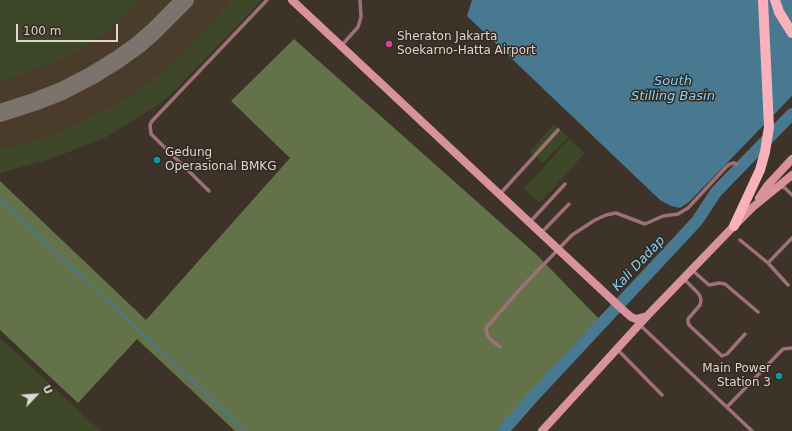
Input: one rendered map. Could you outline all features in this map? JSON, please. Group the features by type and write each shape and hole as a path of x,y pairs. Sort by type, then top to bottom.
{"main road":[{"path":"734,226 760,170 766,152 769,127 763,0"},
{"path":"775,0 779,12 792,33"}],"street":[{"path":"292,0 623,310 631,317 636,319 648,316"},
{"path":"753,207 767,186 792,159"},
{"path":"542,431 648,316 734,226 778,185 792,175"}],"lane":[{"path":"209,191 151,134 150,125 152,121 267,0"},
{"path":"341,46 358,27 361,17 360,0"},
{"path":"499,194 558,130"},
{"path":"500,347 489,338 486,328 522,287 572,235 606,215 616,213 645,224 663,216 678,214 688,208 726,167 734,163 737,164"},
{"path":"529,223 565,184"},
{"path":"778,185 785,188 792,195"},
{"path":"541,233 569,204"},
{"path":"768,263 792,238"},
{"path":"740,240 768,263 788,285"},
{"path":"692,270 709,285 719,282 725,284 758,312"},
{"path":"683,279 700,296 700,305 688,319 688,323 722,356 727,354 745,334"},
{"path":"640,325 752,431"},
{"path":"727,408 784,349 792,348"},
{"path":"617,350 662,395"}],"shaded area":[{"path":"117,0 262,0 169,96 156,106 106,137 53,158 0,173 0,66"}],"green space":[{"path":"0,0 139,0 125,15 103,34 79,49 50,64 0,82"},
{"path":"233,0 262,0 169,96 156,106 106,137 53,158 0,173 0,150 46,137 104,111 132,94 174,62"},
{"path":"294,39 537,255 600,320 497,431 235,431 137,339 78,403 0,330 0,181 146,320 290,158 231,101"},
{"path":"554,124 568,137 543,163 530,151"},
{"path":"569,139 585,153 540,203 524,189"},
{"path":"0,338 101,431 0,431"}],"water":[{"name":"South Stilling Basin","path":"472,0 792,0 792,96 689,202 680,208 671,206 660,200 467,16"}],"waterway":[{"name":"Kali Dadap","path":"503,431 697,221 716,192 792,114"},
{"path":"0,199 245,431"}],"taxiway":[{"path":"0,113 62,91 91,76 138,45 185,0"}],"place":[{"name":"Sheraton Jakarta Soekarno-Hatta Airport","path":"389,44"},
{"name":"Gedung Operasional BMKG","path":"157,160"},
{"name":"Main Power Station 3","path":"779,376"}]}
